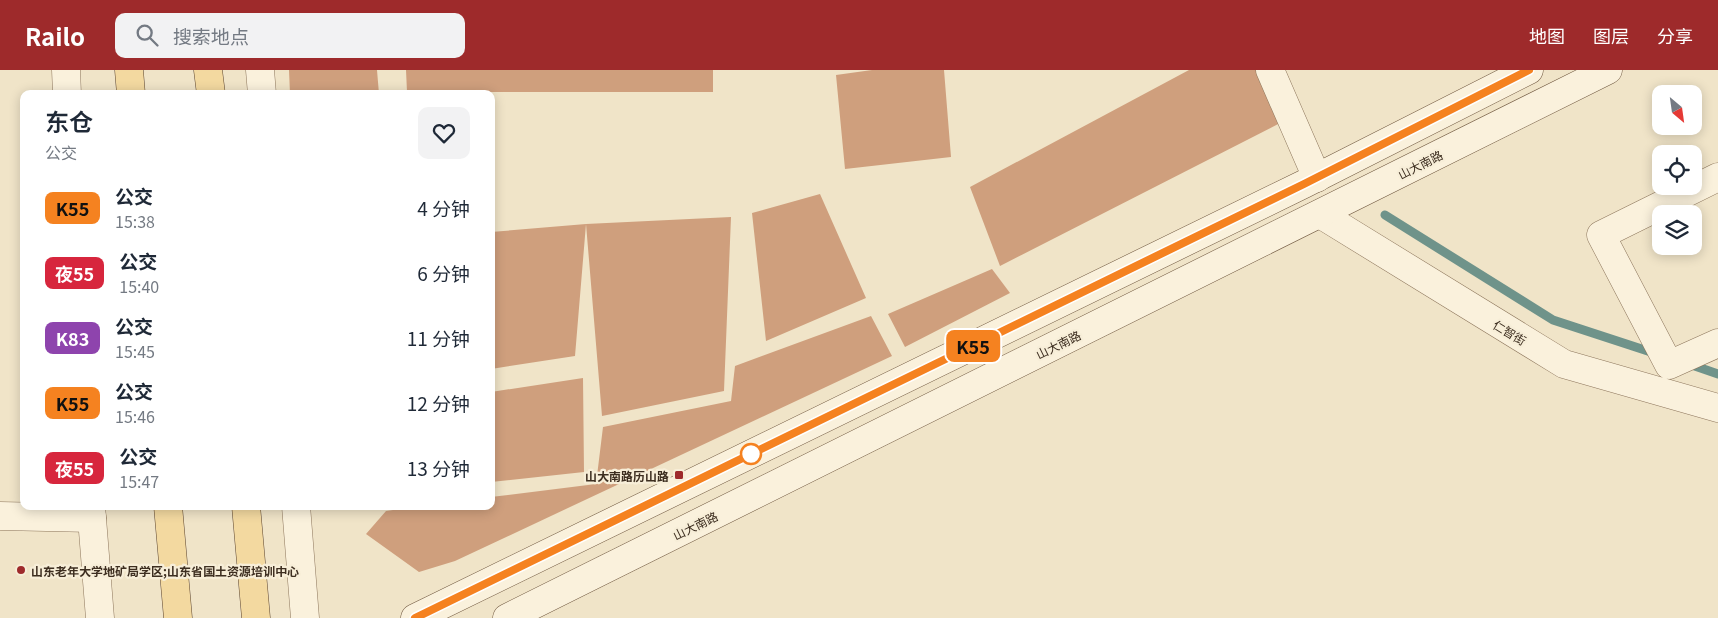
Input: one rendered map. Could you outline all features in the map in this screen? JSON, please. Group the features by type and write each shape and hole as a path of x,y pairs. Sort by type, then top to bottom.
{"main road":[{"path":"66,70 68,90"},
{"path":"129,70 131,90"},
{"path":"208,70 210,90"},
{"path":"260,70 262,90"},
{"path":"1270,70 1317,178"},
{"path":"415,618 1317,178 1529,70"},
{"name":"山大南路","path":"507,618 1608,70"},
{"path":"1718,177 1600,236 1669,365 1718,343"},
{"name":"仁智街","path":"1320,214 1564,364 1718,408"},
{"path":"168,510 178,618"},
{"path":"246,510 256,618"},
{"path":"296,510 305,618"},
{"path":"0,516 92,512 100,618"}],"building":[{"path":"289,70 377,70 379,90 290,90"},
{"path":"406,70 713,70 713,92 407,90"},
{"path":"872,70 944,70 951,157 845,169 836,75"},
{"path":"1189,70 1257,70 1284,121 1000,266 970,187"},
{"path":"820,194 866,298 766,341 752,213"},
{"path":"731,217 724,391 602,416 586,224"},
{"path":"586,224 575,356 495,368 495,232"},
{"path":"992,269 1010,293 905,347 888,314"},
{"path":"871,316 892,356 455,561 419,572 366,534 386,511 495,510 495,497 596,484 603,427 731,401 735,366"},
{"path":"583,378 584,472 495,482 495,391"}],"waterway":[{"path":"1385,215 1553,320 1657,354"},
{"path":"1689,364 1718,374"}],"bus line":[{"name":"K55","path":"415,618 1304,184 1529,70"}],"place":[{"name":"山大南路历山路","path":"679,475"},
{"name":"山东老年大学地矿局学区;山东省国土资源培训中心","path":"21,570"}]}
